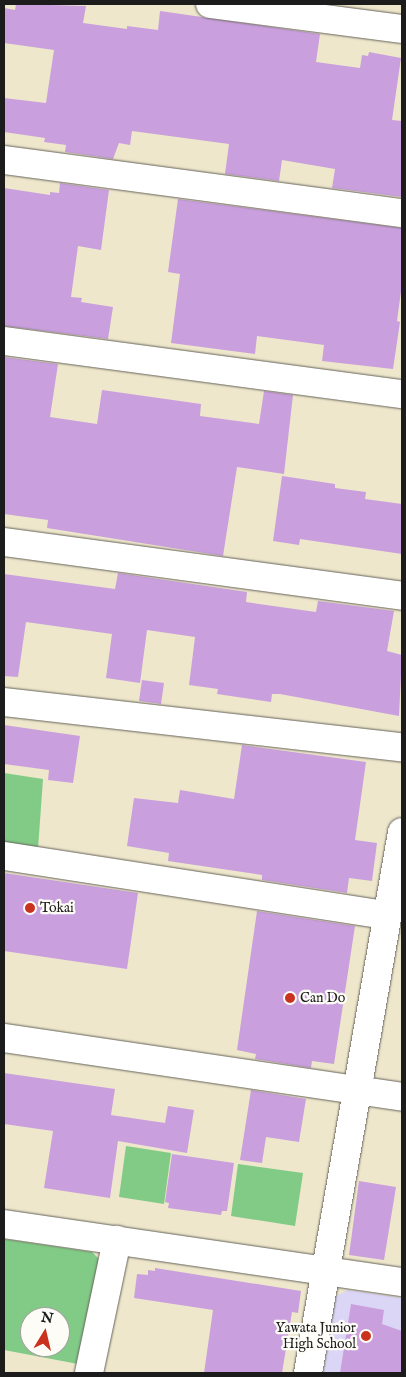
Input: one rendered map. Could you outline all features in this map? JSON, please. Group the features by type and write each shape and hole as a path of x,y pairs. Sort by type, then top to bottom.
{"street":[{"path":"210,4 402,29"},
{"path":"4,160 402,213"},
{"path":"4,341 402,394"},
{"path":"4,542 402,596"},
{"path":"4,702 402,747"},
{"path":"308,1373 356,1090 392,912 402,832"},
{"path":"4,856 392,912"},
{"path":"4,1038 402,1097"},
{"path":"4,1224 402,1282"},
{"path":"89,1373 117,1240"}],"shaded area":[{"name":"Yawata Junior High School","path":"348,1290 402,1298 402,1373 323,1373 336,1296"}],"green space":[{"path":"4,773 43,779 38,849 4,844"},
{"path":"126,1146 171,1153 164,1204 119,1197"},
{"path":"238,1164 303,1173 295,1226 231,1216"},
{"path":"4,1239 92,1252 100,1260 78,1364 41,1357 70,1357 70,1307 20,1307 20,1353 4,1350"}],"building":[{"path":"16,4 86,6 83,23 127,29 127,26 158,30 160,11 320,34 316,62 360,68 362,55 368,56 369,52 401,58 392,120 402,121 402,197 332,188 335,169 282,160 279,181 225,174 229,144 132,131 130,145 119,143 113,159 65,152 66,145 44,142 45,138 4,132 4,98 46,103 54,50 4,43 4,8 15,10"},
{"path":"60,183 109,190 101,250 78,246 71,297 82,298 81,302 113,307 108,339 4,326 4,188 50,195 50,192 59,193"},
{"path":"178,199 402,228 402,284 397,321 400,322 393,369 322,361 324,345 257,336 255,354 171,343 180,274 168,272"},
{"path":"4,357 58,364 50,417 97,424 102,390 201,404 200,416 259,424 264,391 293,395 284,474 237,467 223,556 47,528 48,520 4,514"},
{"path":"282,476 335,484 335,488 366,492 365,499 402,504 402,554 300,539 299,545 273,541"},
{"path":"118,573 247,592 246,602 316,612 318,601 394,611 387,651 402,655 399,716 280,694 272,694 271,702 217,694 218,689 189,685 195,637 147,630 140,683 106,678 112,634 26,622 18,677 4,676 4,574 115,589"},
{"path":"142,680 164,683 161,704 139,701"},
{"path":"4,725 80,736 73,783 48,780 49,770 4,764"},
{"path":"242,745 366,762 355,840 377,843 372,881 349,878 347,893 262,880 262,875 168,861 169,853 127,846 134,798 178,803 180,790 234,799"},
{"path":"4,873 138,893 127,969 4,951"},
{"path":"257,911 355,926 334,1064 312,1061 311,1068 255,1059 256,1054 237,1050"},
{"path":"4,1073 115,1089 111,1115 165,1123 168,1106 194,1110 187,1153 118,1141 110,1198 44,1188 53,1131 4,1124"},
{"path":"251,1090 306,1099 299,1142 266,1137 262,1163 240,1160"},
{"path":"172,1154 234,1163 227,1211 222,1211 221,1215 168,1208 169,1203 165,1202"},
{"path":"359,1181 396,1187 384,1260 349,1255"},
{"path":"155,1268 301,1291 298,1313 292,1312 282,1373 204,1373 213,1310 134,1298 137,1274 148,1275 148,1270 155,1271"},
{"path":"351,1304 384,1310 382,1324 402,1331 402,1373 340,1373"}],"place":[{"name":"Tokai","path":"30,908"},
{"name":"Can Do","path":"290,998"},
{"name":"Yawata Junior High School","path":"366,1336"}]}
